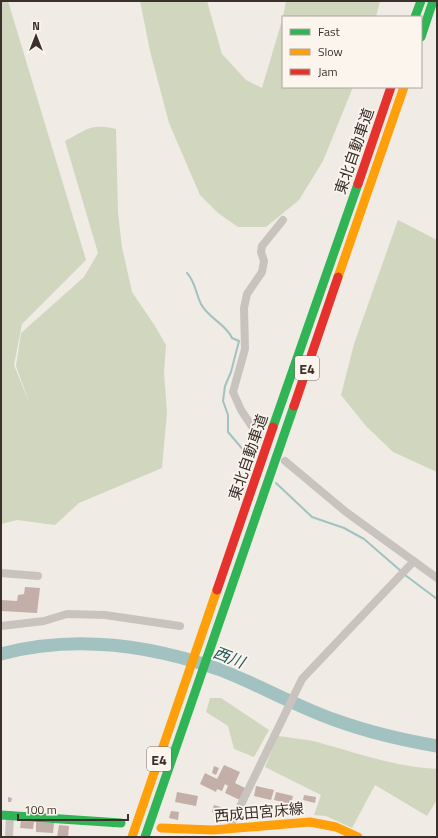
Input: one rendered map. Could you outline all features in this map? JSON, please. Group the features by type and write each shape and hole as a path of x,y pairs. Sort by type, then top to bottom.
{"main road":[{"path":"415,16 421,1"},
{"path":"422,34 433,1"},
{"name":"東北自動車道","path":"132,837 391,88"},
{"name":"東北自動車道","path":"145,837 404,88"},
{"path":"5,815 122,823"},
{"name":"西成田宮床線","path":"166,831 229,829 272,824 310,822 336,827 358,837"}],"street":[{"path":"259,437 240,410 233,392 245,349 244,308 247,294 262,272 264,261 261,252 262,246 283,220"},
{"path":"285,461 346,512 437,578"},
{"path":"229,829 302,679 414,561"},
{"path":"1,573 38,576"},
{"path":"1,626 44,621 68,614 105,615 180,626"},
{"path":"5,815 9,837"}],"green space":[{"path":"1,1 8,1 86,260 22,324 14,365 30,405 16,366 21,333 84,277 98,253 65,141 89,128 108,127 116,129 118,213 122,247 132,292 166,345 164,373 167,412 162,468 79,503 55,525 17,520 1,524"},
{"path":"140,1 207,1 222,54 246,80 262,88 282,20 282,88 353,88 323,161 299,200 266,227 238,227 218,213 200,195 169,123 150,51"},
{"path":"286,1 380,1 376,16 283,16"},
{"path":"398,220 437,240 437,472 393,452 366,426 341,395 354,344"},
{"path":"210,698 221,698 269,730 254,757 234,749 228,726 206,712"},
{"path":"278,736 317,742 391,762 421,768 437,769 437,800 427,816 375,785 352,828 326,816 314,815 321,795 265,767"}],"building":[{"path":"25,587 40,588 37,613 1,611 1,600 17,601 18,595 24,594"},
{"path":"224,765 240,772 235,783 245,788 240,800 225,793 228,786 225,784 222,791 217,789 216,792 200,784 205,773 217,779"},
{"path":"214,766 219,768 216,775 212,773"},
{"path":"256,786 274,790 271,800 254,796"},
{"path":"177,792 198,796 196,806 175,802"},
{"path":"276,792 293,796 291,804 274,800"},
{"path":"304,795 316,797 315,803 303,800"},
{"path":"8,797 12,798 11,802 8,802"},
{"path":"214,805 221,807 218,814 212,812"},
{"path":"276,806 284,808 283,813 275,811"},
{"path":"171,811 179,812 178,820 169,818"},
{"path":"21,821 34,822 33,829 20,828"},
{"path":"36,822 54,823 53,833 36,832"},
{"path":"59,825 69,826 68,837 57,837"}],"waterway":[{"path":"187,273 192,280 204,309 226,329 232,338 239,341 231,372 225,386 223,401 228,415 228,432 251,459"},
{"path":"276,483 312,517 344,528 364,539 402,572"},
{"path":"405,575 437,599"},
{"name":"西川","path":"1,654 28,648 83,644 111,645 165,654 218,669 248,681 305,708 347,724 385,735 437,746"}],"traffic: fast":[{"path":"415,16 421,1"},
{"path":"422,34 433,1"},
{"path":"273,427 358,184"},
{"path":"145,837 294,406"},
{"path":"1,815 121,823"}],"traffic: slow":[{"path":"338,277 404,88"},
{"path":"132,837 217,590"},
{"path":"161,828 213,830 310,822 336,827 358,837"}],"traffic: jam":[{"path":"358,184 391,88"},
{"path":"294,406 338,277"},
{"path":"217,590 273,427"}]}
